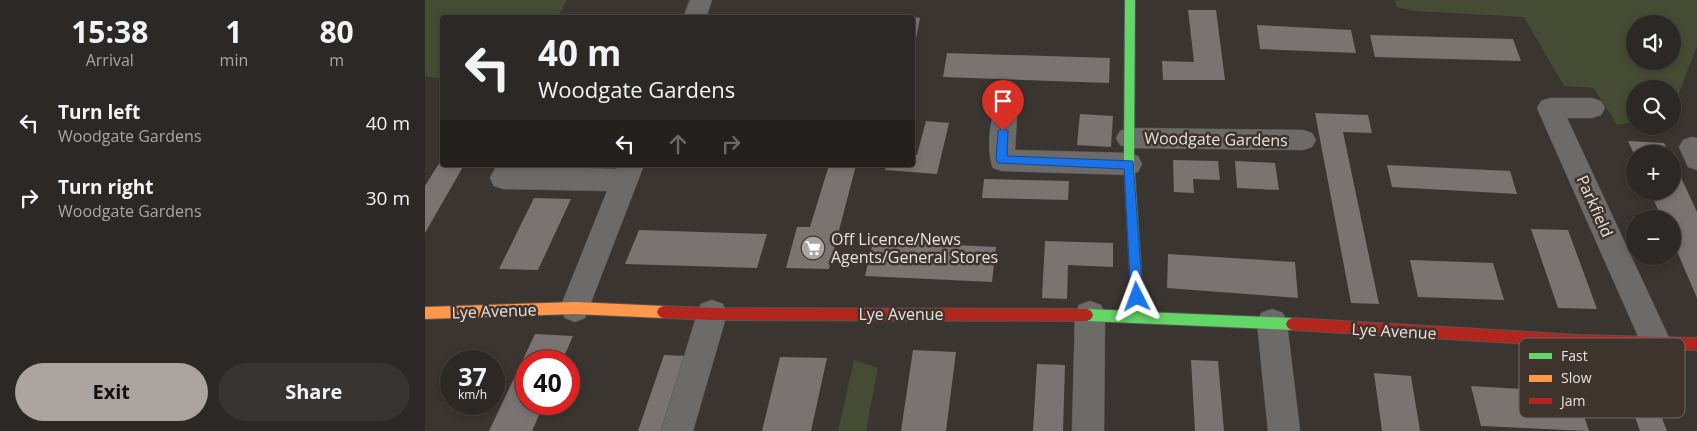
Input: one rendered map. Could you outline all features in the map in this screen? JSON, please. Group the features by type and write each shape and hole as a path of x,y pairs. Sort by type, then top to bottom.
{"street":[{"path":"695,15 701,0"},
{"name":"Woodgate Gardens","path":"1130,0 1129,164 1138,316"},
{"name":"Parkfield","path":"1592,108 1550,108 1655,338"},
{"name":"Woodgate Gardens","path":"1004,117 1002,160 1129,164"},
{"name":"Woodgate Gardens","path":"1129,138 1303,140"},
{"path":"510,167 503,178 628,173 575,308"},
{"name":"Lye Avenue","path":"425,313 575,308 712,314 1138,316 1272,322 1531,338"},
{"path":"677,431 712,314"},
{"path":"1088,431 1091,315"},
{"path":"1272,322 1283,431"}],"green space":[{"path":"425,0 567,0 559,15 440,15 440,79 425,76"},
{"path":"1395,0 1697,0 1697,46 1681,88 1681,80 1626,80 1626,123 1617,125 1594,88 1564,86 1524,17 1415,11 1397,7"},
{"path":"854,360 878,368 866,431 838,431"}],"building":[{"path":"1188,10 1216,10 1225,80 1163,80 1162,61 1194,62"},
{"path":"915,17 920,18 915,39"},
{"path":"1257,25 1351,30 1356,53 1260,49"},
{"path":"1370,35 1513,39 1521,61 1375,57"},
{"path":"947,53 1110,58 1109,83 943,77"},
{"path":"1315,113 1368,115 1372,133 1343,132 1379,304 1351,303"},
{"path":"1080,114 1113,116 1111,147 1077,145"},
{"path":"926,121 949,123 937,174 885,170 886,167 915,167 915,155 917,155"},
{"path":"1628,141 1664,143 1665,145 1630,145"},
{"path":"1173,160 1218,161 1220,180 1193,179 1194,193 1174,192"},
{"path":"1235,161 1275,163 1279,190 1237,188"},
{"path":"440,162 440,167 463,167 425,233 425,186"},
{"path":"1387,165 1510,171 1517,194 1392,187"},
{"path":"828,167 855,167 829,269 786,268 797,227 810,227"},
{"path":"1681,177 1697,212 1697,298 1681,261 1681,210 1658,210 1654,200 1681,200"},
{"path":"984,179 1069,181 1068,200 982,198"},
{"path":"534,198 571,199 538,270 499,269"},
{"path":"1531,229 1568,230 1597,309 1558,308"},
{"path":"639,230 767,234 757,268 625,264"},
{"path":"873,241 996,247 992,282 865,276"},
{"path":"1045,241 1113,243 1113,267 1068,265 1067,299 1042,298"},
{"path":"1168,254 1295,262 1298,298 1167,288"},
{"path":"1410,260 1493,263 1504,300 1418,297"},
{"path":"535,334 573,336 567,350 527,350"},
{"path":"913,350 956,352 946,431 901,431"},
{"path":"664,355 687,356 663,431 638,431"},
{"path":"780,357 827,358 811,431 762,431"},
{"path":"1191,360 1218,361 1224,431 1195,431"},
{"path":"1037,364 1065,365 1063,431 1033,431"},
{"path":"1374,373 1411,376 1420,431 1382,431"},
{"path":"515,376 515,415 539,415 532,431 489,431 497,415 505,415 505,397"},
{"path":"1471,386 1519,389 1519,418 1585,418 1589,431 1481,426"},
{"path":"1635,418 1662,418 1667,431 1640,431"}],"traffic: fast":[{"path":"1130,0 1129,164 1138,316"},
{"path":"1087,315 1292,324"}],"traffic: slow":[{"path":"425,313 575,308 663,312"}],"traffic: jam":[{"path":"663,312 712,314 1087,315"},
{"path":"1292,324 1528,338"},
{"path":"1685,344 1697,344"}],"place":[{"name":"Off Licence/News Agents/General Stores","path":"813,248"}],"route":[{"path":"1003,131 1002,160 1129,164 1137,297"}]}
